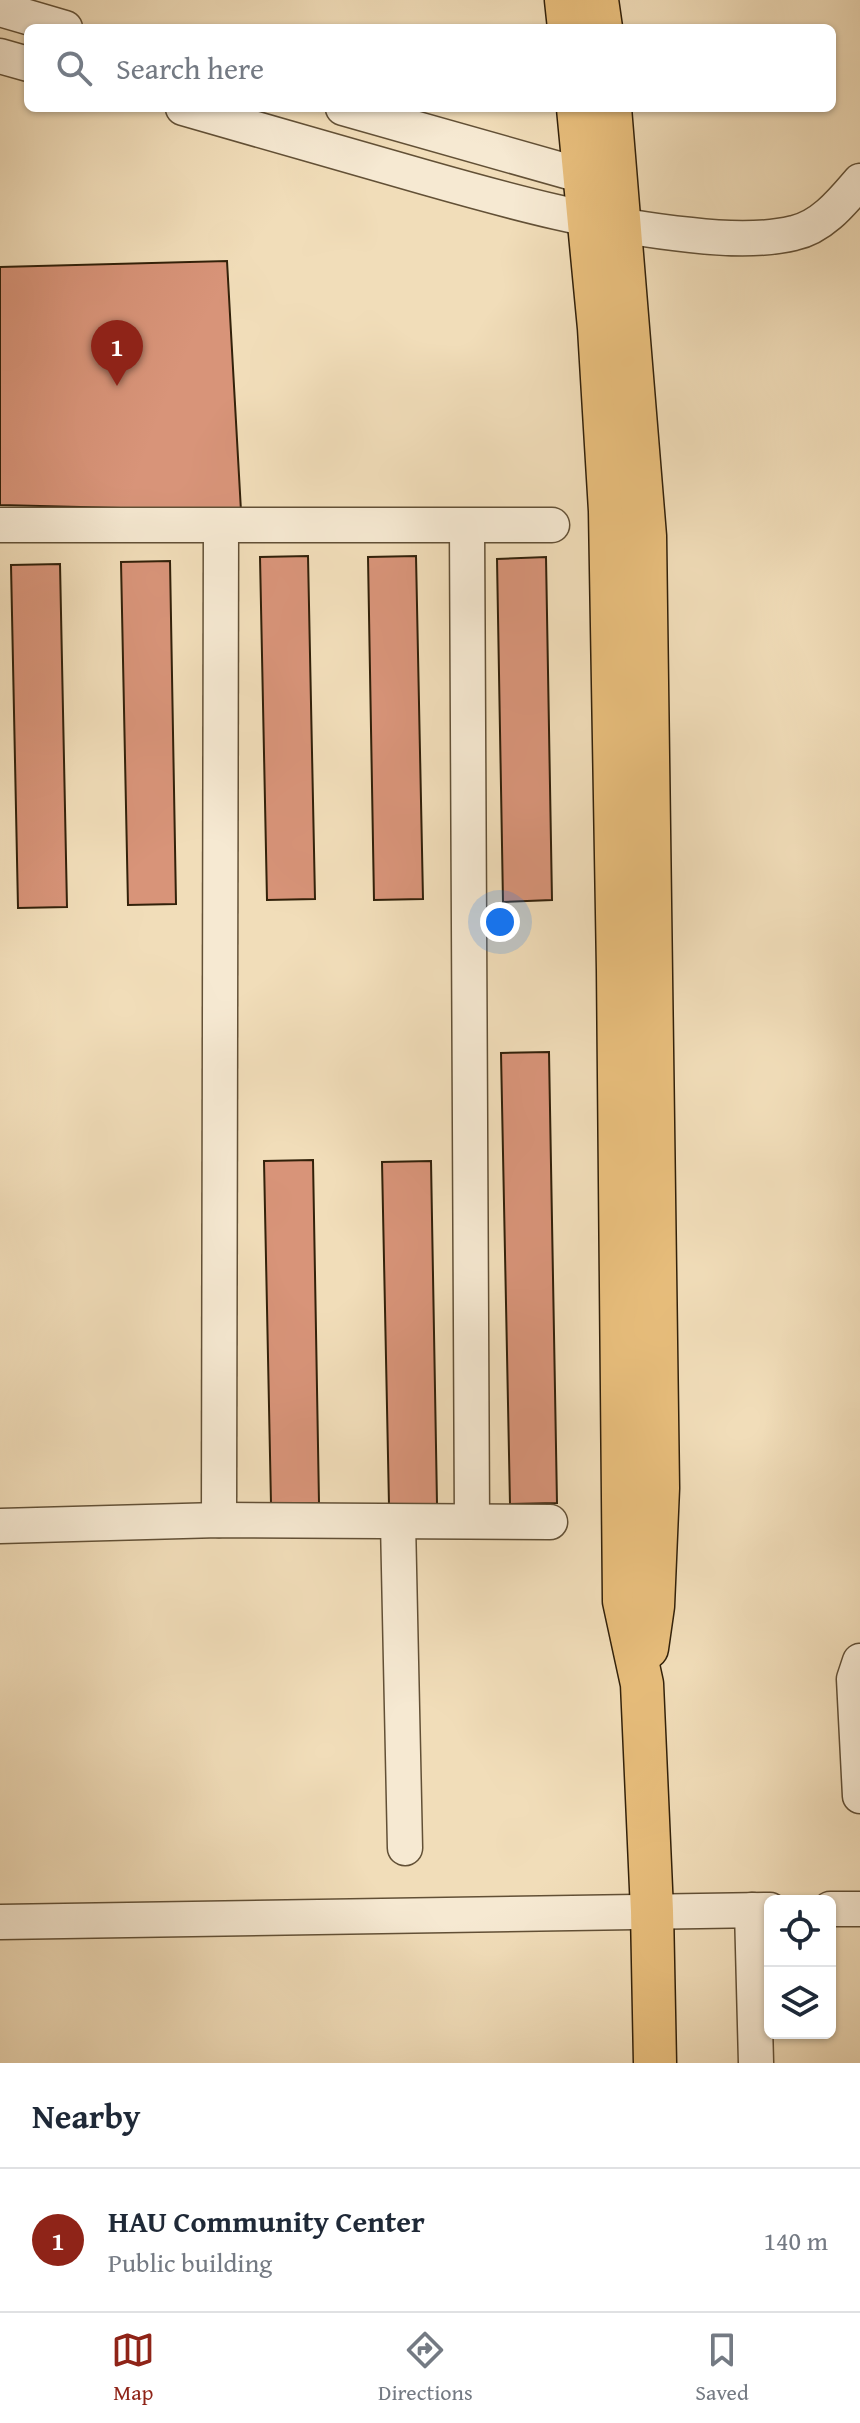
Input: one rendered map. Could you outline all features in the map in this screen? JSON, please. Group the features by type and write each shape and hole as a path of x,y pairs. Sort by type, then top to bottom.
{"main road":[{"path":"566,0 569,24"},
{"path":"597,0 600,24"},
{"path":"579,112 601,181 645,536 653,929 658,1488 653,1606 642,1684 655,2063"},
{"path":"601,181 610,112"}],"street":[{"path":"0,9 51,24"},
{"path":"0,56 24,63"},
{"path":"197,112 507,200 605,223 735,238 796,233 817,223 839,205 860,181"},
{"path":"357,112 601,181"},
{"path":"0,525 552,525"},
{"path":"219,1520 221,526"},
{"path":"467,526 472,1521"},
{"path":"0,1526 219,1520 550,1522"},
{"path":"398,1522 405,1848"},
{"path":"860,1661 854,1679 860,1796"},
{"path":"836,1909 860,1909"},
{"path":"0,1922 761,1910 756,2063"}],"building":[{"path":"227,261 241,511 0,505 0,267"},
{"path":"308,556 315,899 267,900 260,557"},
{"path":"416,556 423,899 374,900 368,557"},
{"path":"546,557 552,900 503,902 497,559"},
{"path":"170,561 176,904 128,905 121,562"},
{"path":"60,564 67,907 18,908 11,565"},
{"path":"549,1052 557,1503 510,1504 501,1053"},
{"path":"313,1160 319,1503 271,1504 264,1161"},
{"path":"431,1161 437,1504 389,1505 382,1162"}],"place":[{"name":"HAU Community Center","path":"117,386"}]}
